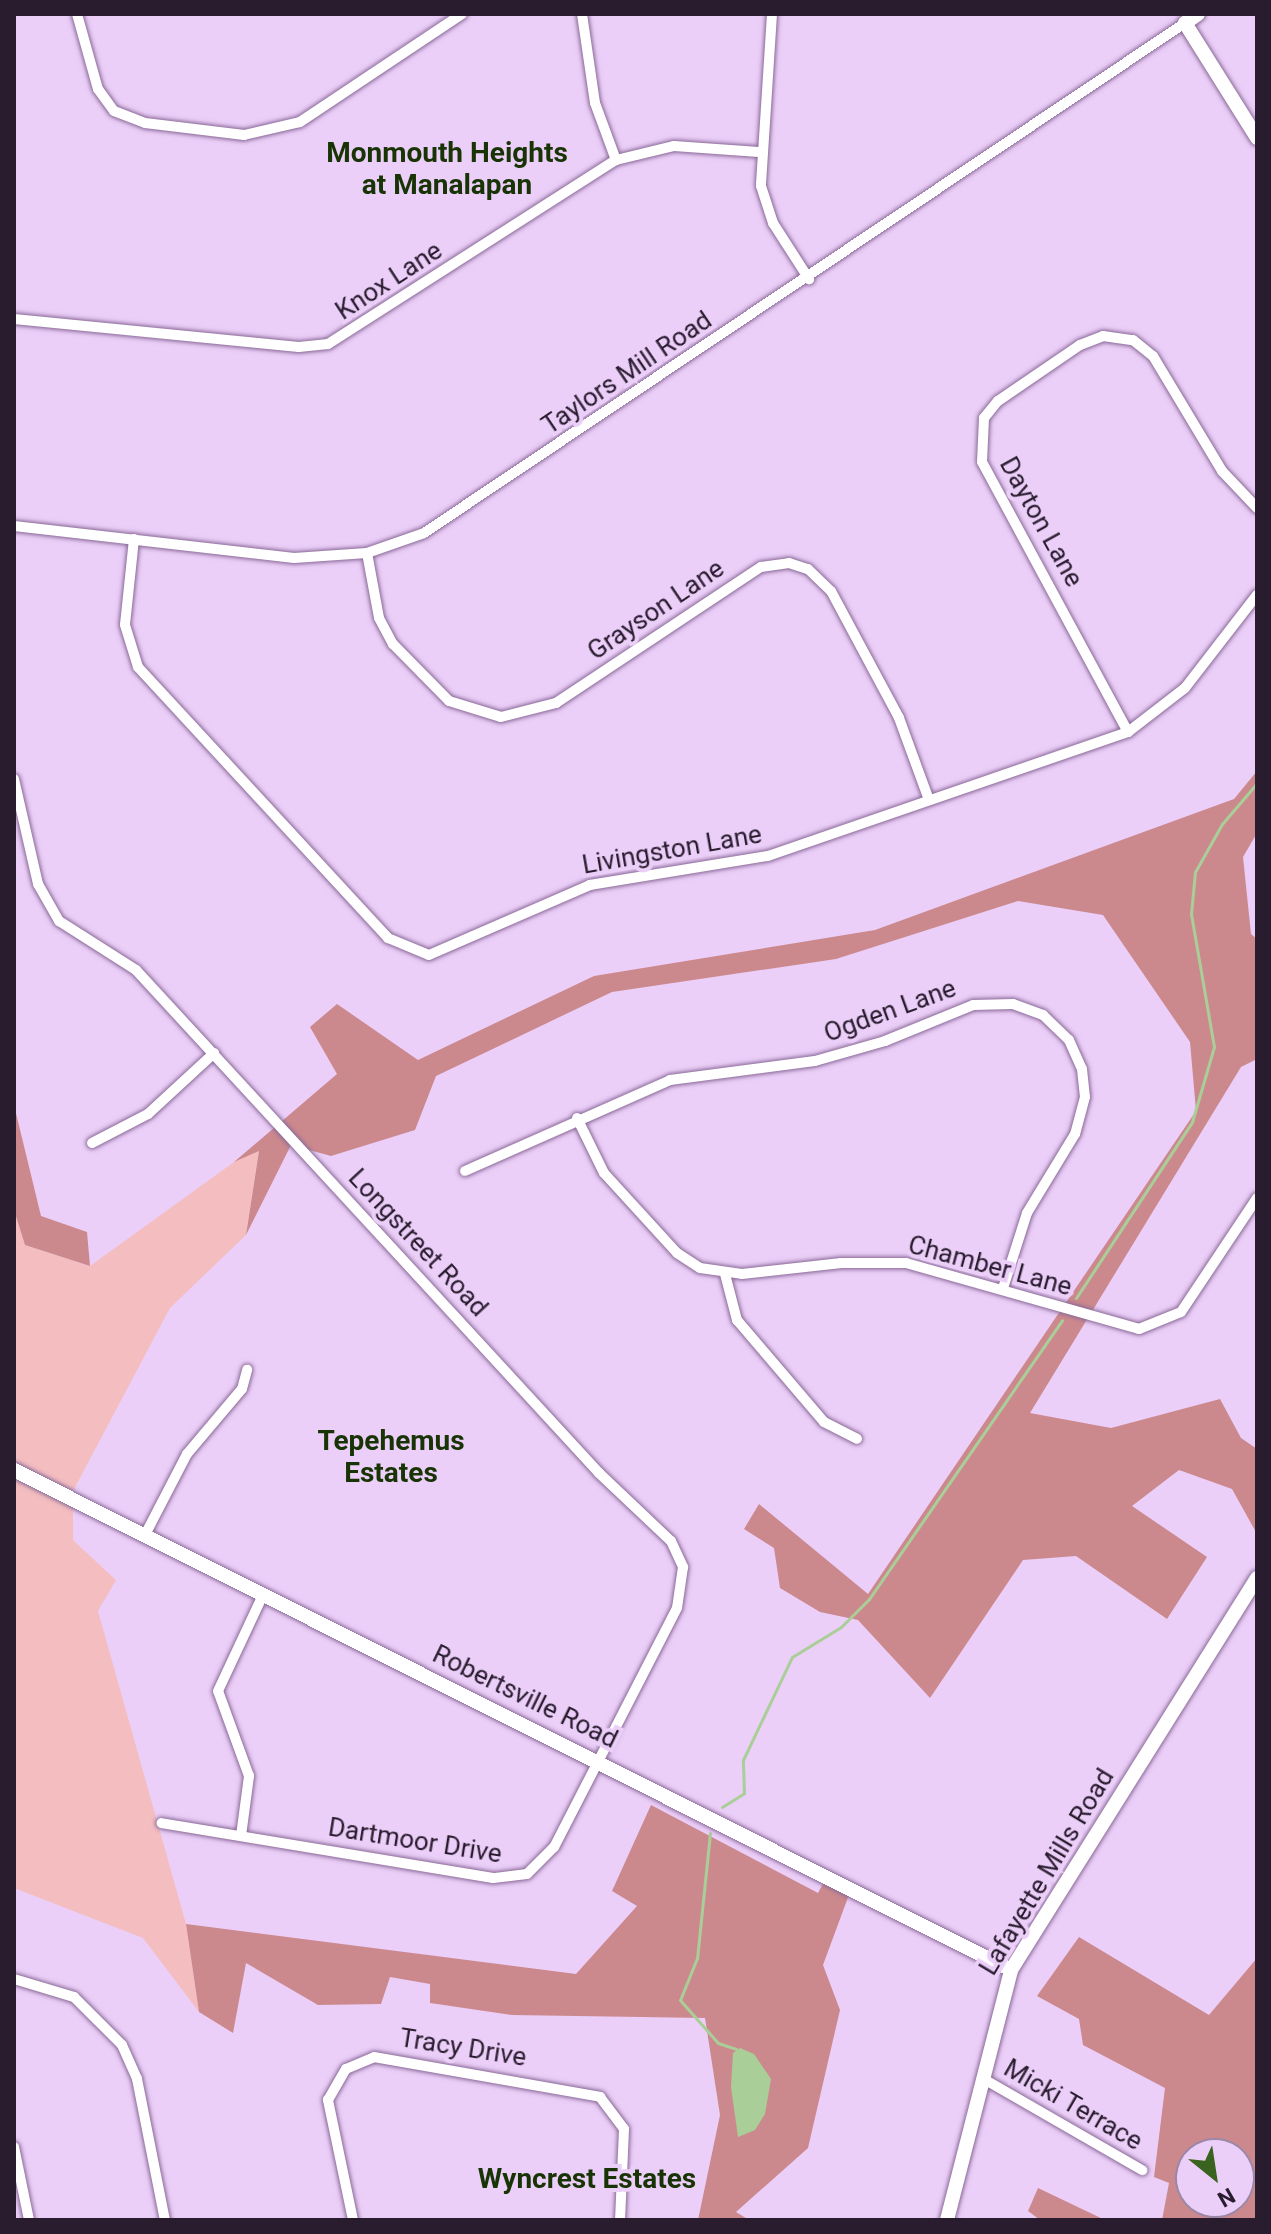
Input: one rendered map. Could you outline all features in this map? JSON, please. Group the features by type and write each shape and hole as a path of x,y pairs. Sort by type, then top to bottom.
{"street":[{"path":"77,14 98,89 122,117 257,135 300,122 462,14"},
{"path":"582,14 595,103 616,160"},
{"path":"772,14 759,152 768,212 809,279"},
{"name":"Taylors Mill Road","path":"14,526 294,558 367,553 460,514 1198,14"},
{"path":"1185,23 1257,138"},
{"name":"Knox Lane","path":"14,319 299,347 328,344 616,160 674,146 759,152"},
{"name":"Dayton Lane","path":"1128,732 982,462 984,418 998,401 1080,345 1103,336 1133,340 1153,356 1222,471 1257,508"},
{"name":"Livingston Lane","path":"134,539 125,625 138,667 388,938 407,950 441,954 590,885 744,862 1128,732 1185,688 1257,595"},
{"name":"Grayson Lane","path":"367,553 379,618 393,644 449,701 501,717 556,703 761,567 789,563 808,569 831,591 899,718 929,800"},
{"name":"Longstreet Road","path":"14,779 38,884 51,911 75,934 136,970 599,1473 677,1549 683,1567 681,1598 597,1759"},
{"name":"Ogden Lane","path":"465,1171 577,1118 670,1080 853,1052 973,1005 1030,1009 1069,1040 1082,1069 1085,1097 1075,1134 1027,1213 1003,1288"},
{"path":"92,1143 148,1114 214,1053"},
{"name":"Chamber Lane","path":"577,1118 604,1173 677,1253 725,1274 878,1261 929,1267 1129,1327 1165,1323 1187,1304 1257,1198"},
{"path":"725,1274 737,1320 824,1422 857,1439"},
{"path":"146,1533 187,1454 242,1389 247,1370"},
{"name":"Robertsville Road","path":"14,1470 597,1759 1011,1970"},
{"name":"Lafayette Mills Road","path":"947,2220 1011,1970 1257,1578"},
{"path":"241,1836 249,1776 218,1691 264,1593"},
{"name":"Dartmoor Drive","path":"162,1823 493,1878 520,1876 549,1855 597,1759"},
{"path":"14,1979 74,1997 122,2045 137,2079 165,2220"},
{"name":"Tracy Drive","path":"353,2220 328,2100 346,2069 374,2057 600,2097 624,2129 620,2220"},
{"name":"Micki Terrace","path":"982,2078 1142,2170"},
{"path":"14,2147 29,2220"}],"shaded area":[{"path":"1257,771 1257,833 1243,857 1251,934 1257,939 1257,1059 1241,1067 1030,1413 1111,1428 1220,1399 1241,1438 1257,1449 1257,1534 1232,1489 1179,1470 1132,1506 1207,1557 1167,1619 1076,1556 1023,1560 930,1698 858,1620 820,1612 780,1588 774,1548 744,1529 759,1504 868,1594 1196,1111 1190,1042 1103,915 1018,901 836,959 612,992 436,1076 415,1130 331,1156 291,1145 246,1235 259,1151 234,1162 337,1074 310,1027 337,1004 418,1060 594,976 875,930 1234,799"},
{"path":"14,1105 41,1216 87,1232 90,1266 25,1245 14,1210"},
{"path":"259,1150 246,1235 170,1308 73,1491 73,1540 116,1580 98,1611 186,1924 199,2012 143,1938 14,1888 14,1210 25,1245 90,1266 234,1162"},
{"path":"651,1805 818,1893 825,1880 850,1892 823,1965 840,2010 808,2148 736,2212 749,2220 698,2220 720,2115 705,2018 512,2015 430,2003 430,1984 390,1977 381,2004 318,2005 246,1963 233,2033 199,2012 186,1924 576,1974 637,1906 612,1891"},
{"path":"1079,1937 1209,2015 1257,1958 1257,2220 1162,2220 1169,2183 1154,2177 1165,2088 1083,2045 1079,2019 1037,1996"},
{"path":"740,2048 754,2054 771,2079 765,2114 755,2130 738,2137 731,2087 733,2053"},
{"path":"1038,2188 1105,2220 1040,2220 1028,2211"}],"waterway":[{"path":"1076,1298 1192,1122 1214,1047 1191,914 1195,872 1222,824 1257,783"},
{"path":"722,1807 744,1793 743,1760 792,1657 841,1627 869,1599 1062,1320"},
{"path":"710,1833 697,1958 680,2000 718,2043 736,2049"}],"district":[{"name":"Monmouth Heights at Manalapan","path":"447,169"},
{"name":"Tepehemus Estates","path":"391,1457"},
{"name":"Wyncrest Estates","path":"587,2179"}]}
